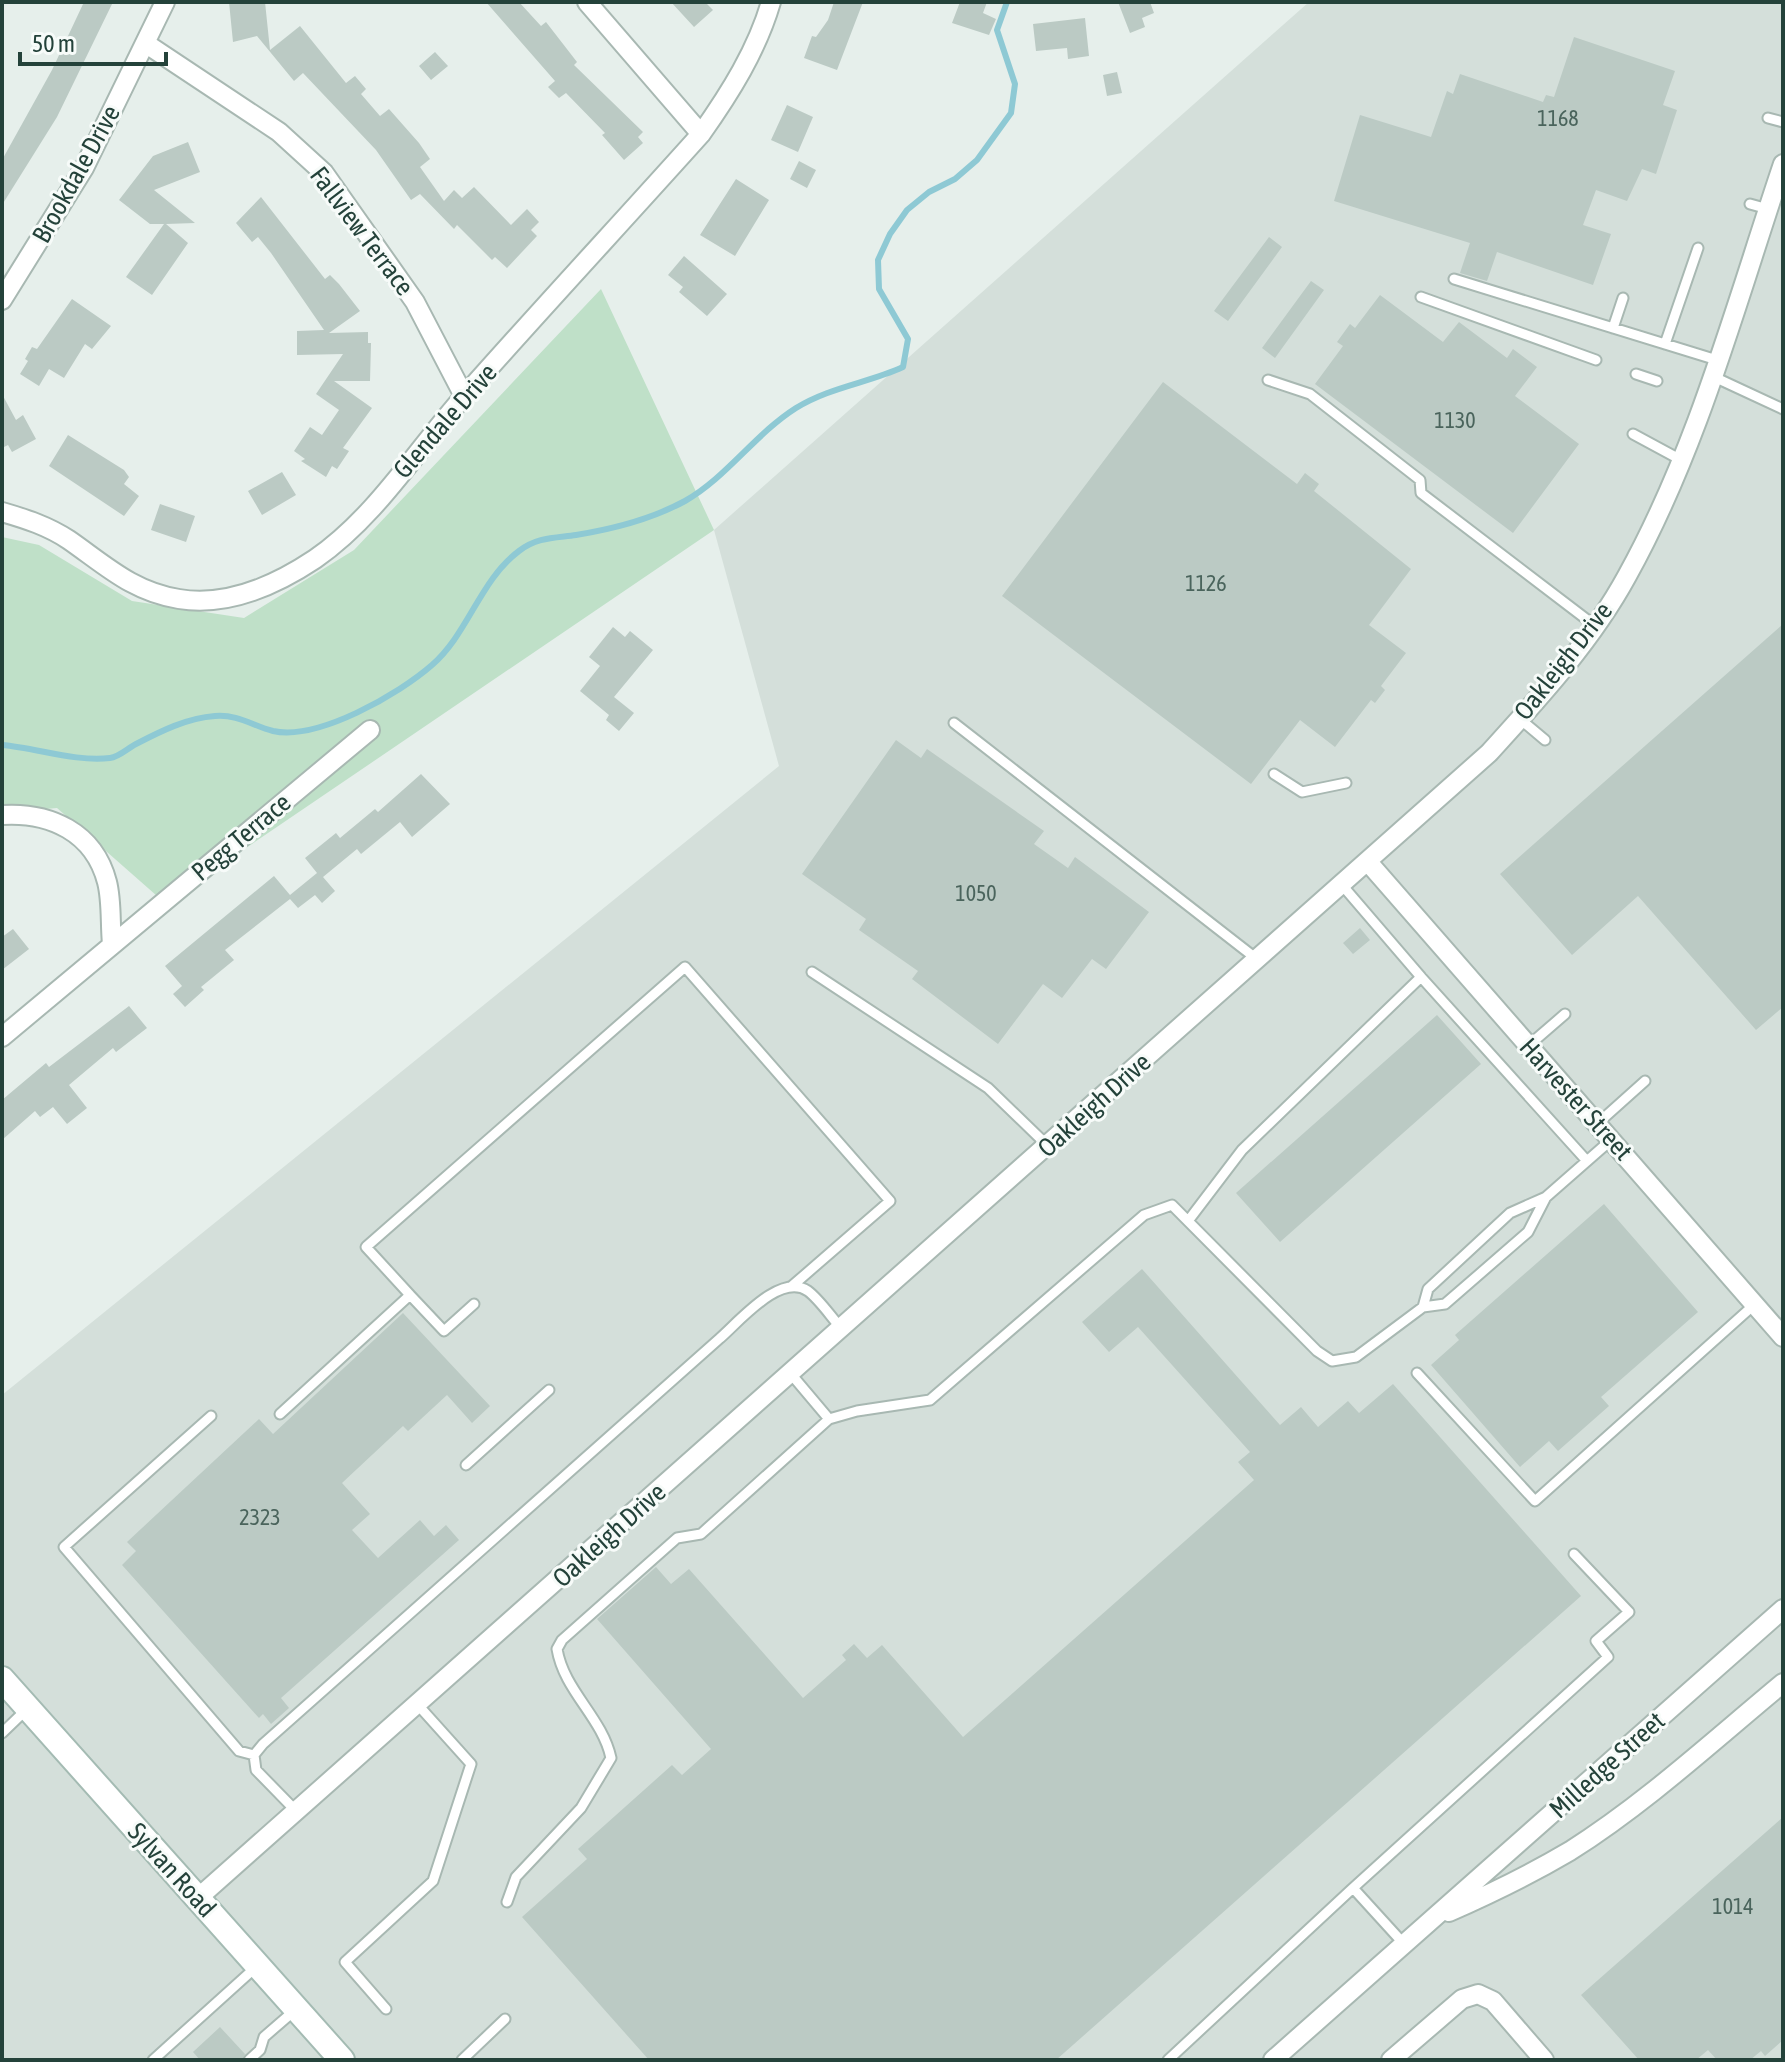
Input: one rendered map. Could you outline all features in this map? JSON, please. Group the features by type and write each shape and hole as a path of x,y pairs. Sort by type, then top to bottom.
{"main road":[{"name":"Sylvan Road","path":"2,1679 342,2060"}],"street":[{"name":"Brookdale Drive","path":"2,300 84,168 165,2"},
{"path":"587,2 701,134"},
{"name":"Glendale Drive","path":"2,512 37,523 68,539 117,577 145,591 181,600 218,600 248,593 283,578 317,557 354,526 464,396 701,134 735,84 763,29 771,2"},
{"name":"Fallview Terrace","path":"145,43 279,132 324,173 415,302 464,396"},
{"name":"Oakleigh Drive","path":"198,1898 1489,753 1558,676 1626,579 1683,461 1714,368 1759,207 1783,164"},
{"name":"Pegg Terrace","path":"2,1037 370,730"},
{"path":"2,815 57,821 76,832 92,848 108,882 112,944"},
{"name":"Harvester Street","path":"1368,862 1783,1337"},
{"name":"Milledge Street","path":"1273,2060 1783,1609"},
{"name":"Milledge Street","path":"1432,1920 1502,1888 1570,1851 1631,1808 1783,1683"},
{"path":"1391,2060 1462,1999 1478,1994 1493,2001 1544,2060"}],"lane":[{"path":"1768,118 1783,122"},
{"path":"1665,344 1698,248"},
{"path":"1454,279 1665,344 1714,368 1783,409"},
{"path":"1421,297 1596,360"},
{"path":"1613,328 1623,298"},
{"path":"1636,374 1657,381"},
{"path":"1268,380 1310,394 1420,480 1421,493 1594,625"},
{"path":"1633,434 1683,461"},
{"path":"1520,718 1545,740"},
{"path":"954,723 1258,960"},
{"path":"1274,774 1302,792 1346,783"},
{"path":"1342,885 1587,1161"},
{"path":"474,1304 444,1331 366,1247 685,967 890,1201 792,1286"},
{"path":"812,972 988,1088 1048,1146"},
{"path":"1188,1221 1242,1150 1421,977"},
{"path":"1528,1046 1565,1014"},
{"path":"1597,1124 1645,1081"},
{"path":"1423,1307 1428,1289 1510,1213 1546,1197 1611,1140"},
{"path":"507,1902 516,1877 581,1808 611,1758 607,1741 566,1680 557,1649 562,1640 677,1538 701,1534 829,1419 857,1411 930,1400 1144,1215 1172,1205 1332,1361 1356,1357 1423,1307 1445,1304 1528,1232 1546,1197"},
{"path":"254,1755 775,1289 792,1286 807,1290 842,1329"},
{"path":"280,1414 410,1295"},
{"path":"1417,1373 1535,1501 1755,1304"},
{"path":"791,1374 829,1419"},
{"path":"466,1465 549,1390"},
{"path":"211,1416 64,1547 239,1751 254,1755"},
{"path":"1168,2060 1608,1657 1596,1641 1629,1612 1574,1554"},
{"path":"386,2009 345,1962 433,1881 471,1764 418,1705"},
{"path":"2,1733 28,1708"},
{"path":"254,1755 256,1770 297,1812"},
{"path":"1353,1888 1404,1944"},
{"path":"153,2060 256,1967"},
{"path":"249,2060 260,2050 264,2037 296,2008"},
{"path":"462,2060 505,2019"}],"shaded area":[{"path":"1309,2 1783,2 1783,2060 2,2060 2,1395 779,766 714,530"}],"green space":[{"path":"601,289 714,530 165,903 57,808 2,813 2,537 39,545 132,601 244,618 354,550"}],"building":[{"path":"84,2 113,2 57,117 2,205 2,160 52,70"},
{"path":"229,2 265,2 270,50 300,26 346,83 355,76 366,89 361,94 380,116 389,109 419,143 430,159 420,167 444,201 454,190 462,198 474,187 511,225 527,209 539,222 531,230 537,236 507,268 495,257 492,260 457,225 454,229 420,194 411,200 376,150 303,73 294,81 257,36 233,42"},
{"path":"486,2 519,2 541,26 546,22 577,62 574,65 643,132 638,137 643,143 624,160 602,135 605,133 566,93 559,98 548,87 555,81"},
{"path":"671,2 705,2 713,10 694,27"},
{"path":"834,2 863,2 837,70 804,58 812,36 816,37 828,20"},
{"path":"960,2 987,2 983,13 996,19 989,35 952,23"},
{"path":"1118,2 1150,2 1154,13 1142,18 1145,27 1130,33"},
{"path":"1085,18 1089,56 1068,59 1067,48 1036,51 1033,24"},
{"path":"1574,37 1675,71 1663,105 1677,110 1656,174 1642,169 1627,201 1596,190 1583,225 1611,234 1593,285 1497,252 1487,281 1460,273 1470,243 1334,201 1360,115 1431,137 1447,91 1453,94 1460,74 1543,102 1546,95 1554,97"},
{"path":"435,52 448,66 431,80 419,66"},
{"path":"1117,72 1122,93 1107,96 1103,75"},
{"path":"787,105 813,117 798,152 771,140"},
{"path":"188,142 200,172 154,190 195,223 166,224 188,243 152,295 126,277 164,224 150,224 119,200 153,156"},
{"path":"799,161 816,170 807,188 790,179"},
{"path":"736,179 769,200 735,256 700,235"},
{"path":"261,197 325,279 330,275 360,311 329,333 368,332 368,343 371,343 370,381 334,381 372,408 343,448 349,451 337,469 332,466 326,477 301,461 305,459 294,451 310,427 322,435 339,410 316,394 343,354 297,355 297,331 324,330 258,237 252,242 236,223"},
{"path":"1269,237 1282,247 1228,321 1214,311"},
{"path":"684,256 727,294 707,316 679,292 683,287 668,275"},
{"path":"1311,281 1324,290 1275,358 1262,348"},
{"path":"1380,295 1443,342 1459,322 1507,358 1513,349 1537,367 1515,396 1579,444 1513,533 1315,384 1343,346 1337,342 1350,324 1355,328"},
{"path":"72,299 111,326 92,349 85,344 64,378 49,369 39,386 20,374 28,361 25,359 32,347 37,349"},
{"path":"1163,382 1297,484 1305,473 1319,484 1314,491 1411,569 1369,625 1406,653 1381,686 1385,690 1375,703 1371,700 1335,747 1300,720 1251,784 1002,596"},
{"path":"2,394 16,420 23,415 36,439 12,452 8,445 2,448"},
{"path":"68,435 124,470 129,477 124,484 139,496 124,516 49,466"},
{"path":"282,472 296,495 262,515 248,491"},
{"path":"160,504 195,516 186,542 151,530"},
{"path":"1783,624 1783,1007 1756,1030 1638,896 1572,955 1500,874"},
{"path":"613,627 625,637 630,631 653,650 614,697 634,713 619,731 606,720 609,715 580,691 600,666 589,657"},
{"path":"896,740 921,758 927,749 1044,831 1034,844 1068,868 1075,857 1149,912 1106,969 1092,959 1062,998 1043,984 998,1044 912,979 918,971 859,930 866,919 802,874"},
{"path":"421,774 450,804 412,837 400,822 361,854 357,849 323,877 335,891 322,903 315,895 298,908 290,899 225,950 234,960 201,987 204,990 185,1007 173,994 182,986 165,966 274,876 290,895 317,873 305,858 336,833 340,838 375,809 378,812"},
{"path":"1360,928 1370,940 1353,954 1343,943"},
{"path":"13,929 29,949 2,970 2,937"},
{"path":"129,1006 147,1028 116,1052 113,1048 69,1085 87,1108 67,1124 53,1107 40,1117 35,1111 2,1140 2,1100 46,1063 49,1067"},
{"path":"1437,1015 1481,1064 1280,1242 1236,1193"},
{"path":"1604,1204 1698,1312 1601,1397 1609,1406 1558,1451 1549,1441 1520,1467 1431,1365 1459,1340 1455,1335"},
{"path":"1142,1269 1280,1425 1301,1407 1318,1427 1348,1401 1359,1413 1393,1384 1581,1596 1056,2060 649,2060 522,1917 587,1859 578,1849 672,1765 682,1775 711,1749 597,1619 656,1567 671,1584 689,1569 803,1698 846,1660 842,1655 854,1644 867,1658 882,1645 963,1737 1254,1480 1238,1462 1250,1452 1138,1327 1109,1352 1082,1322"},
{"path":"403,1313 490,1406 472,1423 447,1395 408,1431 403,1426 342,1483 370,1514 352,1530 378,1558 420,1520 434,1536 446,1525 459,1540 281,1698 289,1708 271,1724 263,1714 259,1718 122,1565 136,1551 127,1542 259,1419 273,1434"},
{"path":"1783,1817 1783,2040 1765,2056 1761,2051 1750,2060 1717,2060 1708,2050 1696,2060 1639,2060 1581,1995"},
{"path":"220,2027 245,2054 242,2060 200,2060 193,2052"}],"waterway":[{"path":"2,745 83,758 110,758 165,730 205,717 231,717 273,731 291,732 312,729 357,713 400,689 432,665 455,638 494,577 526,546 546,539 618,526 685,501 714,480 767,430 796,408 822,395 903,367 908,339 879,289 878,260 890,234 907,210 929,192 955,179 977,160 1011,113 1015,84 997,30 1007,2"}]}
